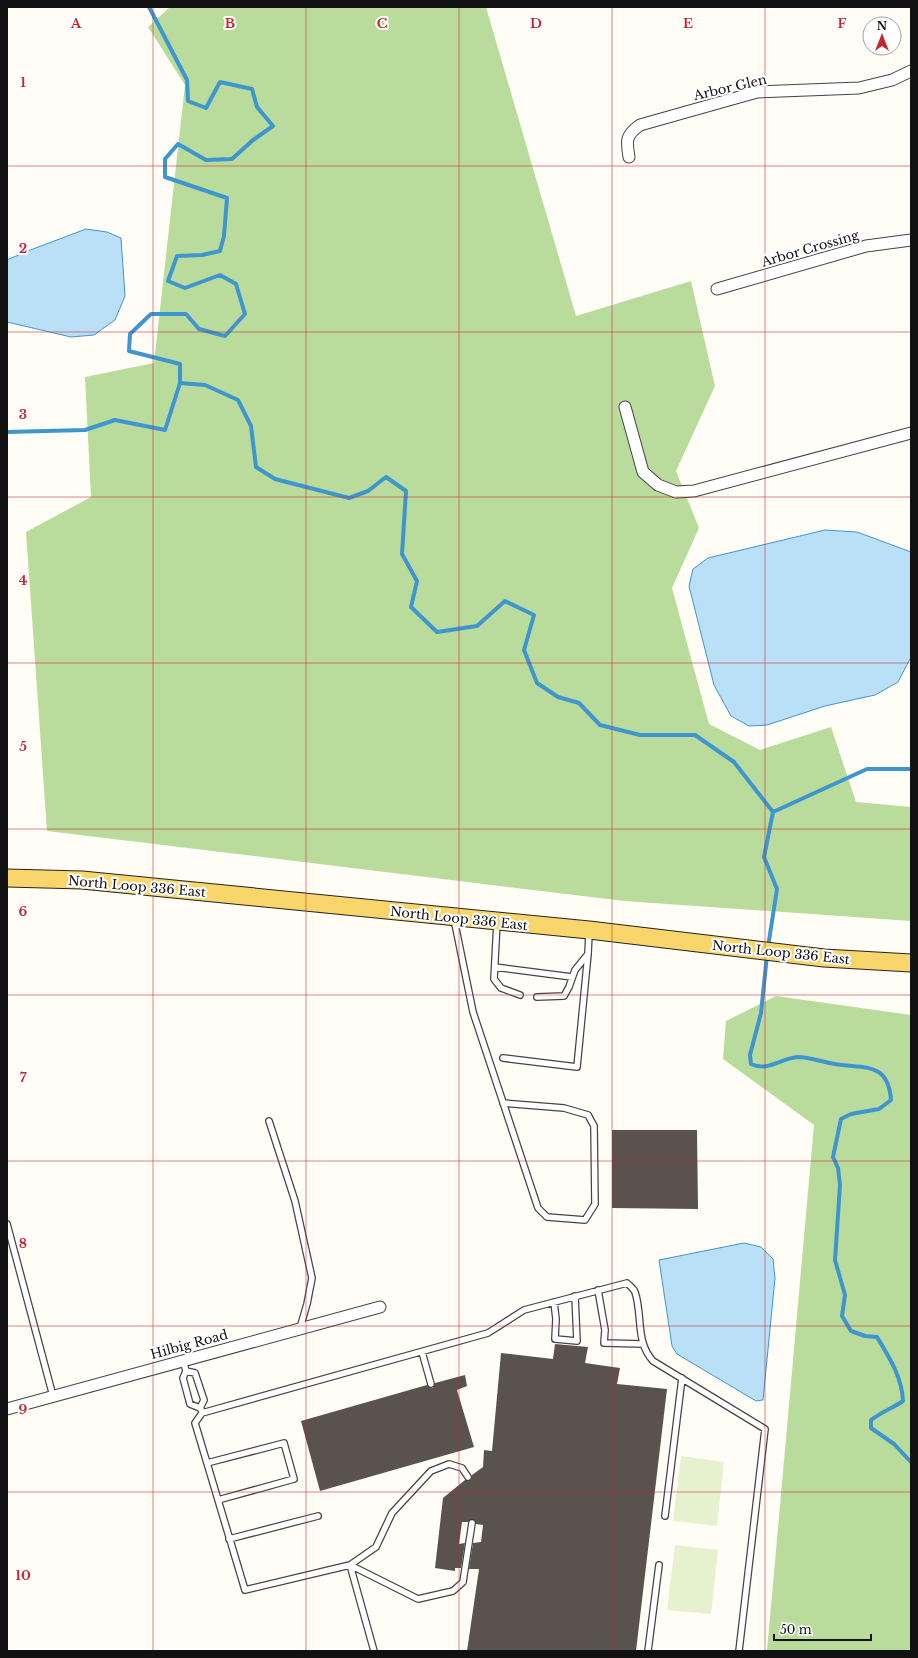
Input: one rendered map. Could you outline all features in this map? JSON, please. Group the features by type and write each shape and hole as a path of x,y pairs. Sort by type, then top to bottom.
{"main road":[{"name":"North Loop 336 East","path":"7,878 82,880 589,930 629,936 824,958 911,963"}],"street":[{"name":"Arbor Glen","path":"629,157 627,143 630,132 640,124 758,92 859,88 892,80 911,71"},
{"name":"Arbor Crossing","path":"717,289 866,246 911,240"},
{"path":"625,407 644,472 658,485 676,492 694,491 911,433"},
{"name":"Hilbig Road","path":"7,1409 53,1396 184,1365 300,1328 380,1307"}],"lane":[{"path":"453,917 473,1012 503,1103 538,1208 547,1217 584,1220 595,1204 594,1126 588,1115 564,1108 503,1103"},
{"path":"497,922 494,980 501,988 520,995"},
{"path":"502,1058 578,1066 589,930"},
{"path":"537,997 564,996 575,970 588,954"},
{"path":"495,967 572,977"},
{"path":"269,1120 295,1201 312,1278 308,1304 300,1328"},
{"path":"7,1224 53,1396"},
{"path":"184,1365 183,1378 190,1404 201,1410 422,1352 488,1333 524,1310 628,1283 635,1291 642,1344 647,1355 653,1361 766,1429 739,1651"},
{"path":"598,1290 605,1330 604,1343 642,1344"},
{"path":"554,1302 556,1319 555,1339 577,1340 575,1296"},
{"path":"422,1352 432,1384"},
{"path":"184,1365 195,1373 204,1400 195,1423 245,1590 350,1565 370,1553 376,1547 392,1513 431,1471 449,1464 462,1468 468,1478"},
{"path":"665,1516 682,1378"},
{"path":"207,1463 284,1443 294,1479 218,1500"},
{"path":"229,1539 318,1516"},
{"path":"350,1565 418,1599 453,1591 463,1582 472,1523"},
{"path":"350,1565 374,1651"},
{"path":"648,1651 659,1565"}],"green space":[{"path":"170,7 486,7 576,316 691,281 715,386 676,471 699,528 672,588 709,724 760,750 831,727 856,802 911,807 911,921 624,901 47,831 26,532 91,497 85,377 154,363 185,85 148,27"},
{"path":"776,996 911,1015 911,1651 767,1651 814,1125 723,1059 726,1021"},
{"path":"681,1456 724,1462 717,1526 673,1521"},
{"path":"675,1545 718,1550 711,1614 667,1610"}],"water":[{"path":"86,229 107,232 121,238 125,296 115,320 94,335 71,337 7,322 7,260"},
{"path":"825,530 857,532 911,552 911,657 898,682 875,695 825,706 767,725 749,726 731,716 714,685 689,586 693,569 708,558"},
{"path":"744,1243 761,1247 773,1259 775,1278 763,1400 756,1401 677,1354 672,1346 659,1260"}],"building":[{"path":"612,1130 697,1130 698,1209 612,1208"},
{"path":"555,1344 588,1347 585,1363 620,1368 617,1384 667,1389 636,1651 467,1651 479,1569 469,1569 473,1543 481,1542 483,1525 476,1524 472,1519 468,1522 462,1522 459,1544 465,1543 461,1568 455,1568 455,1571 435,1568 443,1498 465,1480 471,1480 472,1475 483,1467 484,1450 492,1451 501,1353 553,1359"},
{"path":"465,1375 467,1386 457,1390 474,1447 320,1491 301,1421 427,1385 433,1388 435,1383"}],"waterway":[{"path":"149,7 187,80 188,101 206,108 220,82 252,89 257,107 273,126 253,140 232,159 206,160 178,144 165,159 165,177 227,198 224,236 220,251 202,255 177,256 168,281 185,288 220,275 236,284 245,314 225,336 199,329 186,314 151,314 130,334 129,351 180,364 180,383"},
{"path":"7,432 85,430 115,420 165,430 180,383 205,385 238,400 251,426 256,467 275,479 349,498 368,491 386,477 406,491 402,554 417,581 411,607 437,632 477,626 505,601 534,615 524,650 537,683 558,697 579,703 600,725 640,735 695,735 734,762 773,812"},
{"path":"773,812 867,769 911,769"},
{"path":"768,947 777,889 764,857 773,812"},
{"path":"767,955 761,1013 750,1055 751,1064 757,1066 769,1066 792,1058 802,1057 835,1064 865,1067 880,1073 889,1087 891,1100 879,1109 851,1114 841,1119 833,1157 838,1168 840,1185 835,1260 845,1295 842,1316 851,1331 865,1336 877,1337 894,1368 902,1392 903,1401 871,1420 871,1428 894,1444 911,1462"}]}
